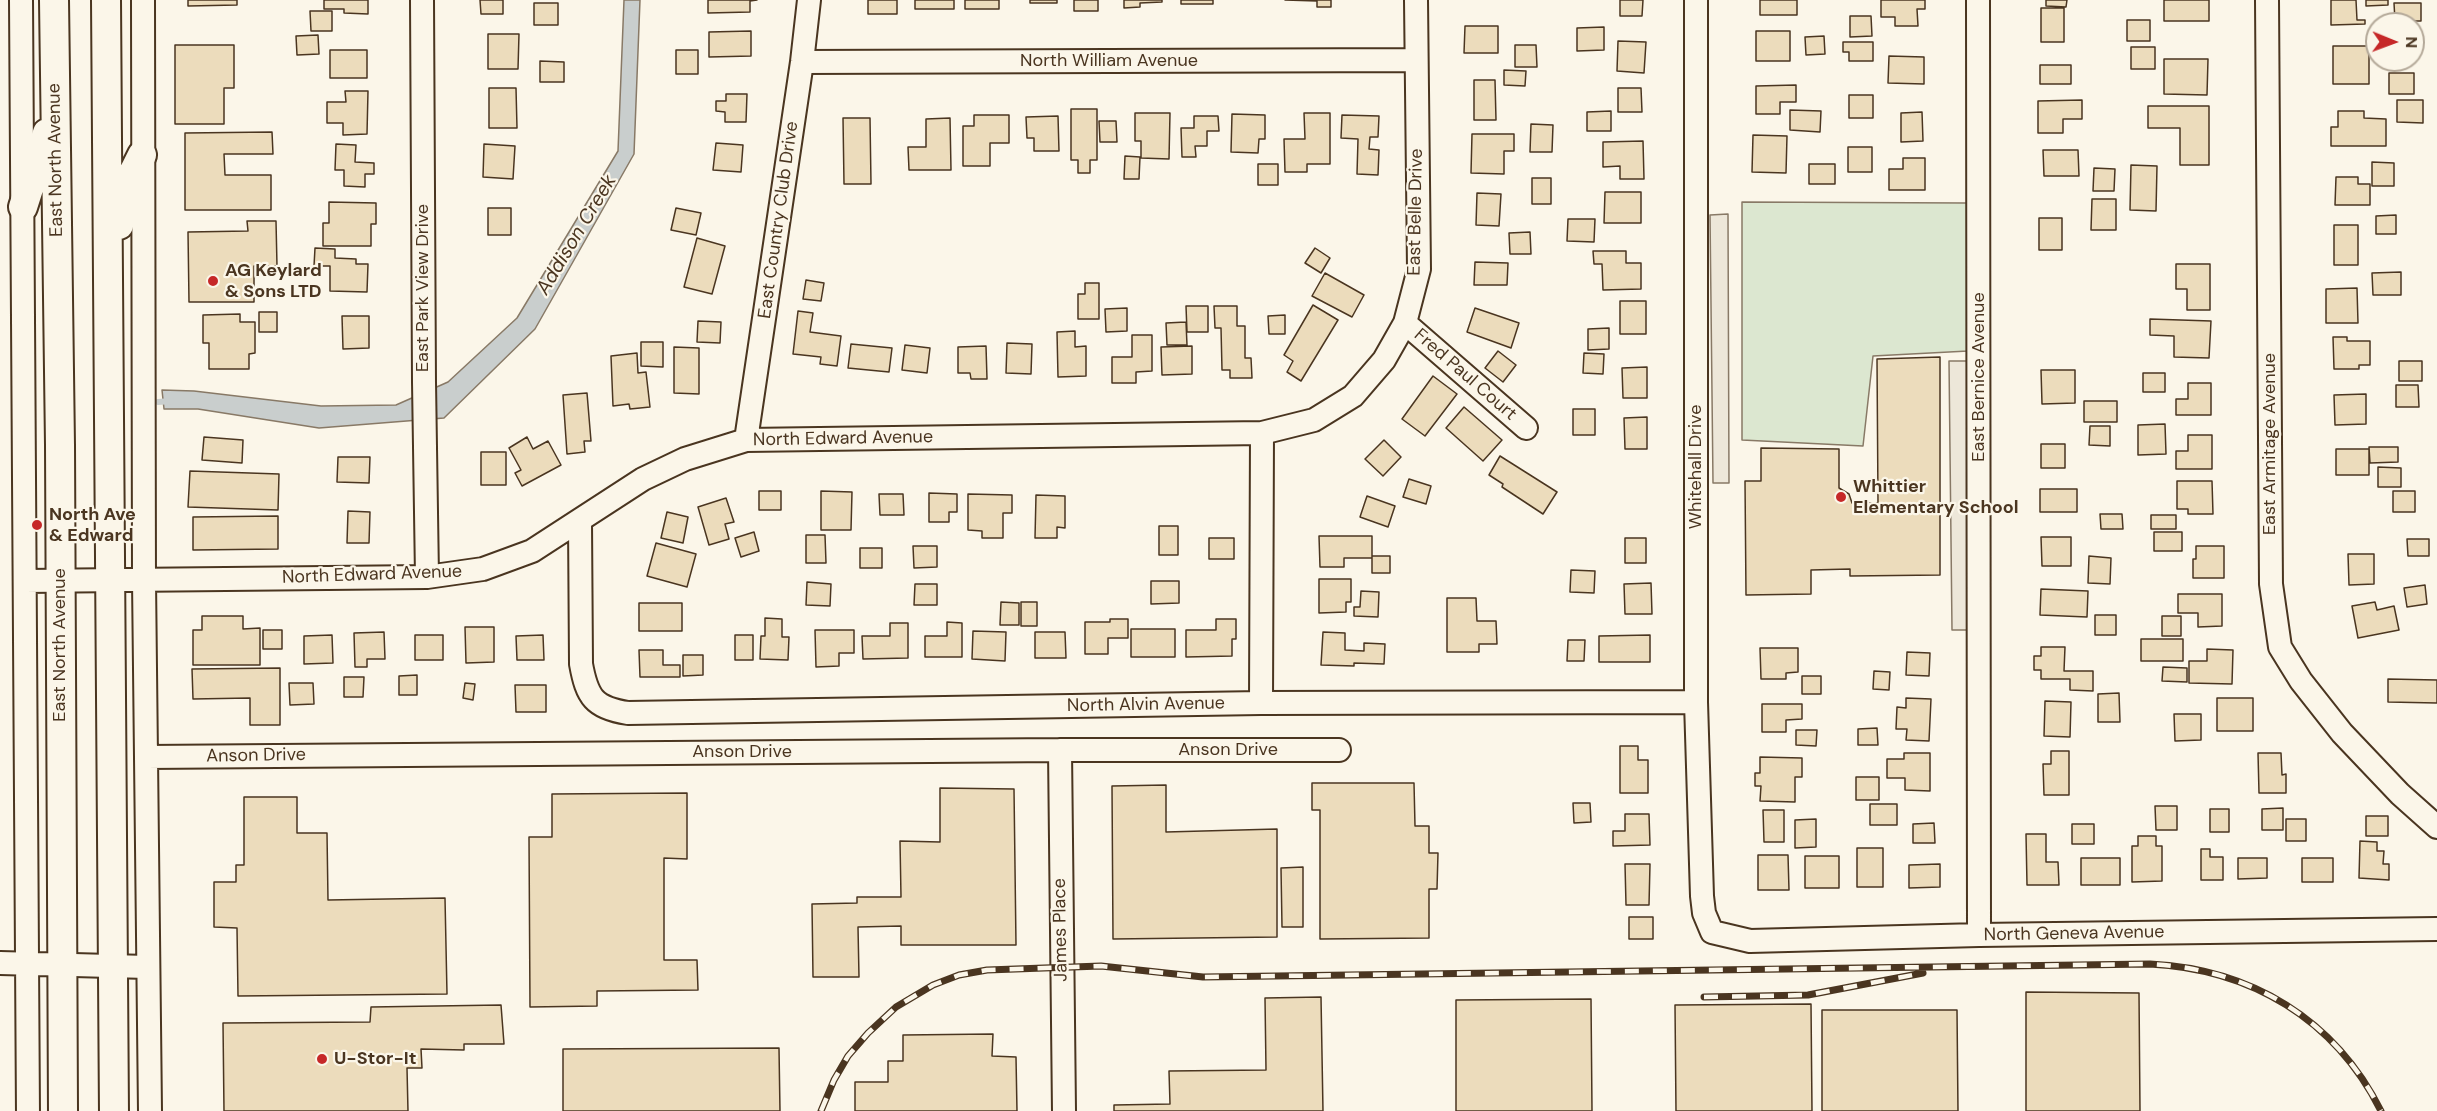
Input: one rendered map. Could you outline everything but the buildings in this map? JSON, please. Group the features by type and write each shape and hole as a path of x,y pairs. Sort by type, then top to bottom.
{"main road":[{"name":"East North Avenue","path":"54,0 60,445 63,1111"},
{"path":"106,0 114,1111"},
{"path":"23,207 55,105"},
{"path":"109,265 131,177 142,155"}],"street":[{"name":"East North Avenue","path":"21,0 28,1111"},
{"path":"143,0 144,580 150,1111"},
{"name":"East Park View Drive","path":"422,0 427,577"},
{"name":"East Country Club Drive","path":"746,440 802,62 809,0"},
{"name":"East Belle Drive","path":"1262,433 1314,420 1353,396 1384,360 1405,323 1419,269 1416,0"},
{"name":"Whitehall Drive","path":"1696,0 1696,702 1702,896 1704,913 1712,932"},
{"name":"East Bernice Avenue","path":"1978,0 1979,935"},
{"name":"East Armitage Avenue","path":"2267,0 2271,584 2280,647 2301,681 2342,733 2400,794 2437,827"},
{"name":"North William Avenue","path":"802,62 1416,60"},
{"name":"Fred Paul Court","path":"1405,323 1526,428"},
{"path":"1261,703 1262,433"},
{"name":"North Edward Avenue","path":"25,581 427,577 483,569 532,551 643,479 685,459 746,440 1262,433"},
{"name":"North Alvin Avenue","path":"580,522 581,664 585,687 597,704 611,711 628,713 1261,703 1696,702"},
{"name":"James Place","path":"1060,750 1064,1111"},
{"name":"Anson Drive","path":"146,757 1339,750"},
{"name":"North Geneva Avenue","path":"1712,932 1750,941 1979,935 2437,929"},
{"path":"0,963 147,968"}],"green space":[{"path":"1742,202 1967,203 1968,351 1873,356 1863,446 1742,440"}],"shaded area":[{"path":"1728,214 1729,483 1713,483 1710,215"},
{"path":"1949,361 1967,361 1967,630 1952,630"}],"water":[{"path":"624,0 640,0 634,154 535,329 444,418 319,428 198,409 164,409 162,390 194,391 321,406 396,405 448,382 517,318 618,151"}],"waterway":[{"name":"Addison Creek","path":"158,402 171,401"}],"railway":[{"path":"821,1111 834,1080 848,1056 868,1033 896,1007 933,985 959,975 987,970 1101,966 1203,977 2150,964 2187,968 2222,976 2255,988 2286,1005 2314,1025 2340,1050 2362,1078 2381,1111"},
{"path":"1704,997 1808,995 1923,973"}],"place":[{"name":"AG Keylard & Sons LTD","path":"213,281"},
{"name":"Whittier Elementary School","path":"1841,497"},
{"name":"North Ave & Edward","path":"37,525"},
{"name":"U-Stor-It","path":"322,1059"}]}
